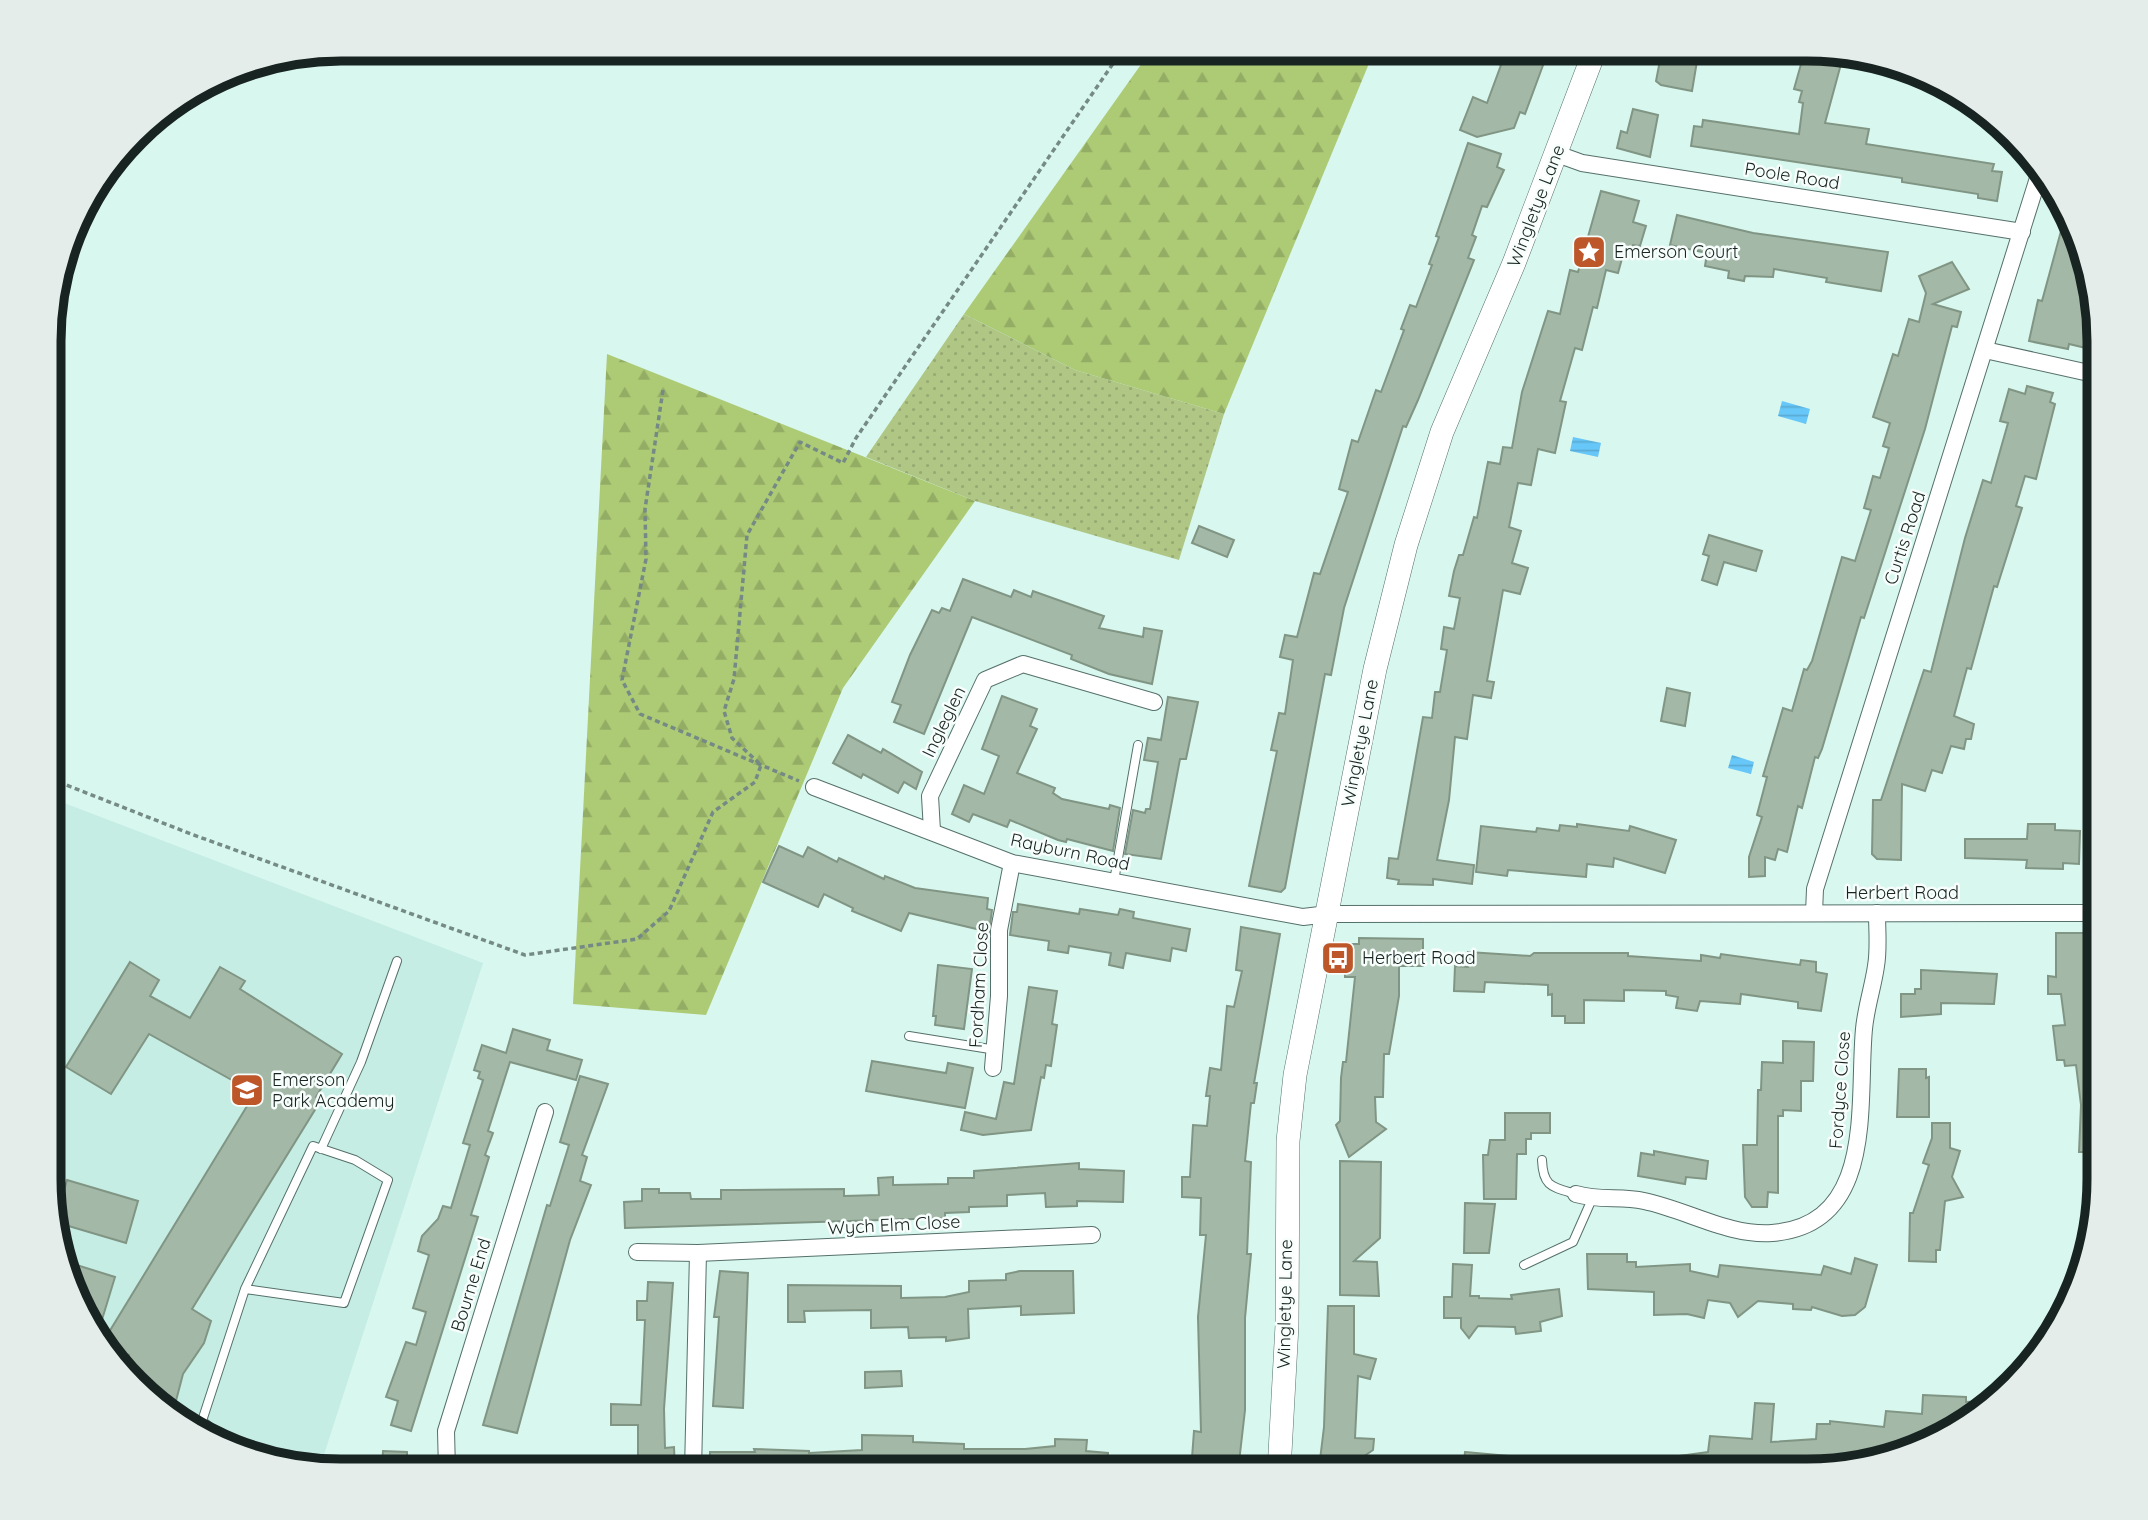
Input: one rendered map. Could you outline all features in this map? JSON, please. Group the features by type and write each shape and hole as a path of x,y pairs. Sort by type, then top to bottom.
{"street":[{"name":"Wingletye Lane","path":"1280,1459 1287,1325 1288,1141 1295,1075 1375,669 1409,532 1442,432 1557,154 1591,61"},
{"name":"Poole Road","path":"1557,154 1582,163 2022,232"},
{"name":"Curtis Road","path":"1814,913 1815,888 2037,181"},
{"path":"1985,350 2087,373"},
{"name":"Ingleglen","path":"932,831 930,796 985,680 1023,664 1154,702"},
{"name":"Rayburn Road","path":"814,787 1012,863 1303,916 1328,914"},
{"name":"Fordham Close","path":"993,1068 996,1050 999,930 1012,863"},
{"name":"Fordyce Close","path":"1576,1194 1592,1199 1644,1201 1752,1234 1799,1227 1822,1215 1839,1199 1856,1153 1864,1028 1877,963 1877,913"},
{"name":"Herbert Road","path":"1328,914 2087,913"},
{"name":"Bourne End","path":"447,1459 446,1432 545,1112"},
{"name":"Wych Elm Close","path":"637,1252 698,1253 1092,1235"},
{"path":"693,1459 698,1253"}],"lane":[{"path":"1114,881 1138,745"},
{"path":"321,1149 361,1062 397,961"},
{"path":"909,1036 996,1050"},
{"path":"204,1423 202,1421 245,1289 313,1146 355,1160 388,1180 344,1303 245,1289"},
{"path":"1542,1160 1542,1177 1549,1185 1576,1194"},
{"path":"1524,1265 1573,1242 1592,1199"}],"path":[{"path":"761,765 732,738 723,711 734,679 747,536 800,442 843,463 856,438 1115,61"},
{"path":"663,390 645,509 646,559 622,680 640,714 814,787"},
{"path":"61,783 191,834 524,955 637,939 668,911 713,812 755,782 761,765"}],"shaded area":[{"name":"Emerson Park Academy","path":"61,802 483,963 323,1458 286,1453 251,1444 217,1430 185,1412 143,1377 108,1335 90,1303 76,1269 67,1234 61,1179"}],"green space":[{"path":"1143,61 1370,61 1224,414 1075,370 964,314"},
{"path":"964,314 1075,370 1224,414 1179,560 975,501 866,457"},
{"path":"607,354 975,501 843,688 706,1015 573,1004"}],"water":[{"path":"1782,401 1810,409 1806,424 1778,416"},
{"path":"1573,437 1601,443 1598,457 1570,451"},
{"path":"1732,755 1754,762 1751,774 1728,768"}],"building":[{"path":"1492,61 1545,61 1525,114 1520,112 1514,128 1477,137 1460,130 1473,97 1487,103 1501,65"},
{"path":"1660,61 1697,61 1692,91 1661,85 1656,81"},
{"path":"1802,61 1841,64 1825,123 1869,129 1866,144 1994,164 1992,171 2002,172 1997,201 1978,198 1978,194 1902,182 1902,178 1691,146 1694,126 1702,127 1703,120 1799,134 1803,103 1799,102 1802,91 1794,89"},
{"path":"1633,109 1658,115 1650,157 1617,148 1621,131 1627,133"},
{"path":"1468,143 1501,154 1497,167 1504,170 1487,207 1482,206 1472,235 1476,237 1468,258 1474,260 1418,400 1406,427 1403,426 1344,608 1331,675 1325,674 1285,888 1281,892 1249,886 1277,751 1271,750 1279,713 1285,714 1293,660 1280,657 1285,635 1297,637 1314,573 1320,574 1348,492 1339,489 1352,440 1358,442 1376,390 1381,392 1404,330 1401,329 1410,305 1416,307 1432,265 1429,264 1439,237 1436,236"},
{"path":"1601,191 1639,201 1633,222 1646,226 1640,246 1633,245 1629,256 1623,255 1618,273 1606,270 1597,308 1593,307 1582,350 1575,348 1560,401 1566,402 1555,453 1538,449 1531,485 1518,483 1509,527 1521,531 1512,563 1528,568 1520,594 1503,590 1487,681 1494,682 1491,698 1473,695 1467,739 1455,737 1449,800 1437,860 1474,865 1472,884 1433,879 1433,885 1398,884 1399,880 1387,878 1389,858 1398,859 1423,717 1432,718 1435,692 1440,692 1447,650 1441,649 1444,627 1454,629 1460,598 1449,596 1454,571 1459,555 1463,555 1474,517 1477,518 1488,462 1500,464 1503,447 1512,448 1522,392 1548,311 1560,314 1570,270 1578,272"},
{"path":"1677,215 1753,233 1888,252 1881,291 1826,282 1827,278 1774,269 1773,277 1745,276 1744,281 1728,278 1729,271 1705,266 1707,253 1670,245"},
{"path":"2062,227 2081,286 2087,348 2069,344 2068,349 2029,341 2038,300 2042,301"},
{"path":"1952,262 1969,289 1933,304 1961,312 1957,327 1952,326 1925,429 1864,618 1861,617 1822,749 1818,758 1815,757 1802,808 1798,806 1787,852 1778,849 1775,860 1765,857 1765,876 1749,877 1749,857 1762,817 1757,815 1767,777 1763,776 1783,708 1792,711 1804,669 1807,670 1812,661 1842,557 1855,561 1871,510 1864,508 1873,476 1880,478 1889,448 1883,446 1890,423 1873,417 1893,354 1898,356 1909,319 1919,322 1926,293 1919,276"},
{"path":"2027,386 2053,393 2050,402 2055,404 2036,479 2025,476 2016,506 2022,508 1997,587 1994,586 1971,669 1967,668 1954,716 1974,724 1971,739 1966,739 1964,749 1951,746 1942,773 1932,770 1925,791 1902,784 1901,860 1877,859 1872,854 1873,800 1881,800 1924,670 1931,672 1965,538 1983,480 1991,483 2008,423 2000,421 2009,389 2025,394"},
{"path":"1199,526 1234,540 1227,557 1192,543"},
{"path":"1709,535 1762,551 1756,571 1724,562 1717,585 1702,580 1709,556 1703,554"},
{"path":"963,579 1011,597 1014,590 1031,597 1033,591 1104,616 1099,628 1143,637 1144,628 1162,631 1152,684 1109,674 1071,659 1072,655 972,617 924,734 894,722 901,705 892,702 910,655 932,610 939,613 942,608 950,611"},
{"path":"1667,688 1690,693 1685,726 1661,721"},
{"path":"1002,696 1037,709 1030,726 1037,729 1017,773 1055,788 1053,793 1062,799 1109,809 1110,805 1120,808 1113,851 1067,839 1066,842 1058,840 1010,820 1007,827 973,814 969,822 952,814 964,785 984,794 999,756 982,749"},
{"path":"1168,697 1198,702 1186,759 1180,759 1161,859 1125,854 1133,810 1145,813 1146,809 1150,809 1158,762 1144,760 1148,738 1161,740"},
{"path":"848,735 881,753 883,749 922,772 916,789 904,782 898,793 863,774 861,778 833,763"},
{"path":"1577,824 1629,831 1630,826 1676,840 1665,873 1614,858 1613,867 1587,864 1586,877 1508,870 1507,876 1476,872 1481,826 1536,832 1537,828 1559,831 1560,825 1577,827"},
{"path":"2028,824 2055,824 2055,830 2080,831 2079,864 2063,863 2063,869 2026,868 2027,860 1965,858 1965,839 2027,839"},
{"path":"779,846 803,857 808,847 837,862 839,858 884,879 885,876 915,888 988,898 987,909 992,910 989,932 909,913 901,931 852,911 853,908 824,894 818,907 763,882"},
{"path":"1018,904 1079,914 1080,909 1118,915 1120,909 1134,912 1133,918 1190,929 1186,951 1172,948 1170,961 1126,953 1123,968 1109,965 1111,953 1069,946 1068,953 1048,950 1049,941 1010,935 1013,912 1017,912"},
{"path":"1241,927 1280,934 1254,1083 1257,1083 1254,1103 1251,1103 1245,1161 1251,1162 1247,1254 1251,1254 1245,1318 1245,1410 1239,1459 1197,1459 1192,1458 1194,1431 1201,1432 1198,1317 1206,1235 1200,1235 1201,1198 1182,1197 1182,1177 1190,1177 1193,1125 1207,1126 1210,1096 1206,1096 1210,1068 1221,1070 1227,1006 1234,1007 1242,971 1236,970"},
{"path":"2056,933 2086,933 2087,1152 2079,1152 2081,1105 2076,1065 2065,1066 2064,1060 2057,1060 2053,1026 2065,1025 2061,994 2048,994 2048,976 2056,977"},
{"path":"1359,938 1423,939 1423,966 1399,966 1399,996 1389,1054 1384,1054 1383,1097 1375,1097 1376,1122 1386,1129 1349,1157 1336,1125 1340,1121 1341,1078 1343,1062 1346,1062 1355,977 1345,977 1345,962 1348,944 1359,944"},
{"path":"1468,952 1530,956 1534,953 1628,953 1628,956 1701,961 1701,955 1720,958 1721,954 1800,965 1801,960 1816,962 1816,972 1827,974 1821,1011 1798,1008 1798,1002 1741,994 1740,1004 1700,1001 1697,1011 1676,1008 1678,997 1666,995 1666,991 1624,990 1624,1001 1584,1000 1584,1023 1565,1023 1565,1016 1552,1016 1552,994 1548,995 1548,985 1485,982 1484,992 1454,991 1455,966 1468,967"},
{"path":"130,962 159,980 150,996 190,1018 220,967 245,981 240,989 342,1054 316,1097 321,1100 192,1309 211,1321 204,1343 183,1374 175,1404 143,1377 128,1360 129,1355 122,1353 108,1334 255,1093 149,1034 111,1094 66,1067"},
{"path":"938,965 972,969 964,1029 935,1025 936,1016 933,1016"},
{"path":"1921,970 1997,974 1994,1004 1941,1003 1941,1014 1901,1017 1901,994 1915,994 1915,989 1921,989"},
{"path":"1029,987 1057,991 1052,1024 1057,1025 1051,1066 1046,1065 1044,1078 1041,1077 1031,1130 983,1135 961,1130 965,1112 996,1119 1004,1082 1014,1084"},
{"path":"513,1029 550,1040 547,1050 582,1060 576,1080 510,1062 488,1131 493,1133 485,1155 489,1157 471,1215 478,1217 411,1431 391,1425 398,1401 386,1397 406,1342 416,1345 426,1312 413,1308 429,1255 418,1251 422,1236 438,1219 443,1206 451,1208 470,1145 463,1143 483,1080 478,1078 480,1072 474,1070 482,1045 506,1053"},
{"path":"1783,1041 1814,1042 1813,1081 1801,1081 1801,1111 1783,1110 1783,1116 1778,1116 1778,1193 1768,1192 1767,1207 1752,1207 1745,1197 1743,1145 1757,1145 1758,1090 1761,1090 1762,1062 1783,1063"},
{"path":"872,1061 946,1073 948,1063 973,1068 965,1108 866,1091"},
{"path":"1899,1069 1926,1069 1926,1078 1929,1077 1929,1117 1897,1117"},
{"path":"580,1076 608,1084 582,1155 587,1157 580,1181 591,1185 570,1240 517,1433 483,1425 547,1205 550,1206 569,1145 560,1142"},
{"path":"1505,1113 1550,1113 1550,1133 1531,1133 1531,1139 1526,1139 1526,1154 1517,1154 1516,1199 1484,1199 1483,1155 1488,1155 1490,1140 1505,1140"},
{"path":"1932,1123 1950,1123 1950,1148 1960,1151 1952,1177 1963,1197 1945,1201 1940,1250 1936,1250 1936,1262 1909,1261 1910,1213 1913,1213 1929,1165 1923,1163 1932,1138"},
{"path":"1654,1151 1708,1161 1706,1179 1686,1177 1685,1184 1638,1176 1641,1153 1654,1155"},
{"path":"1340,1161 1381,1162 1380,1238 1354,1261 1377,1262 1379,1296 1340,1295"},
{"path":"1079,1163 1079,1169 1124,1171 1123,1202 1077,1201 1077,1206 1046,1207 1045,1193 1007,1195 1007,1206 969,1207 969,1212 945,1213 945,1218 625,1228 624,1202 642,1201 642,1189 659,1189 659,1193 690,1193 691,1199 721,1199 721,1190 844,1189 844,1196 879,1195 878,1178 893,1177 893,1185 948,1184 948,1178 974,1178 974,1171"},
{"path":"67,1180 138,1201 126,1243 66,1225 62,1198"},
{"path":"1465,1203 1495,1204 1489,1253 1464,1253"},
{"path":"1587,1254 1627,1254 1627,1262 1636,1262 1636,1267 1690,1264 1690,1271 1718,1277 1720,1265 1821,1275 1824,1266 1851,1274 1855,1258 1877,1265 1865,1307 1855,1315 1842,1316 1812,1307 1811,1310 1793,1309 1793,1304 1758,1301 1738,1317 1730,1303 1708,1300 1704,1318 1687,1314 1654,1315 1654,1292 1588,1289"},
{"path":"75,1264 115,1277 101,1323"},
{"path":"1453,1264 1472,1265 1470,1296 1512,1299 1511,1295 1559,1289 1562,1316 1540,1322 1541,1331 1516,1334 1515,1327 1478,1326 1469,1338 1461,1328 1461,1318 1444,1318 1444,1297 1452,1297"},
{"path":"720,1271 748,1273 743,1408 713,1406 719,1317 714,1317"},
{"path":"1020,1271 1073,1271 1074,1313 1021,1315 1021,1306 968,1309 969,1338 946,1341 946,1337 909,1338 908,1327 871,1328 871,1310 804,1311 805,1322 788,1322 788,1285 901,1286 901,1298 945,1297 969,1292 969,1281 1006,1280 1006,1274"},
{"path":"648,1282 673,1283 664,1409 665,1448 674,1447 674,1459 608,1459 608,1456 638,1456 638,1425 611,1425 611,1404 641,1405 645,1320 637,1320 637,1301 647,1301"},
{"path":"1328,1306 1354,1306 1354,1354 1376,1359 1370,1379 1358,1376 1355,1438 1374,1439 1373,1450 1360,1459 1320,1459 1324,1427"},
{"path":"901,1371 902,1386 865,1388 865,1372"},
{"path":"1923,1395 1966,1397 1966,1402 1976,1401 1931,1430 1897,1444 1862,1453 1807,1459 1657,1459 1708,1452 1710,1436 1752,1439 1755,1403 1774,1404 1771,1442 1816,1439 1817,1424 1830,1424 1830,1421 1884,1427 1886,1411 1922,1414"},
{"path":"862,1435 913,1436 913,1442 964,1444 964,1449 1025,1449 1055,1446 1055,1439 1087,1440 1086,1451 1108,1453 1108,1459 710,1459 710,1452 755,1452 754,1449 809,1453 862,1450"},
{"path":"383,1451 407,1452 407,1459 383,1459"},
{"path":"1465,1452 1533,1458 1533,1459 1464,1459"}],"place":[{"name":"Emerson Court","path":"1589,252"},
{"name":"Herbert Road","path":"1338,958"},
{"name":"Emerson Park Academy","path":"247,1090"}]}
